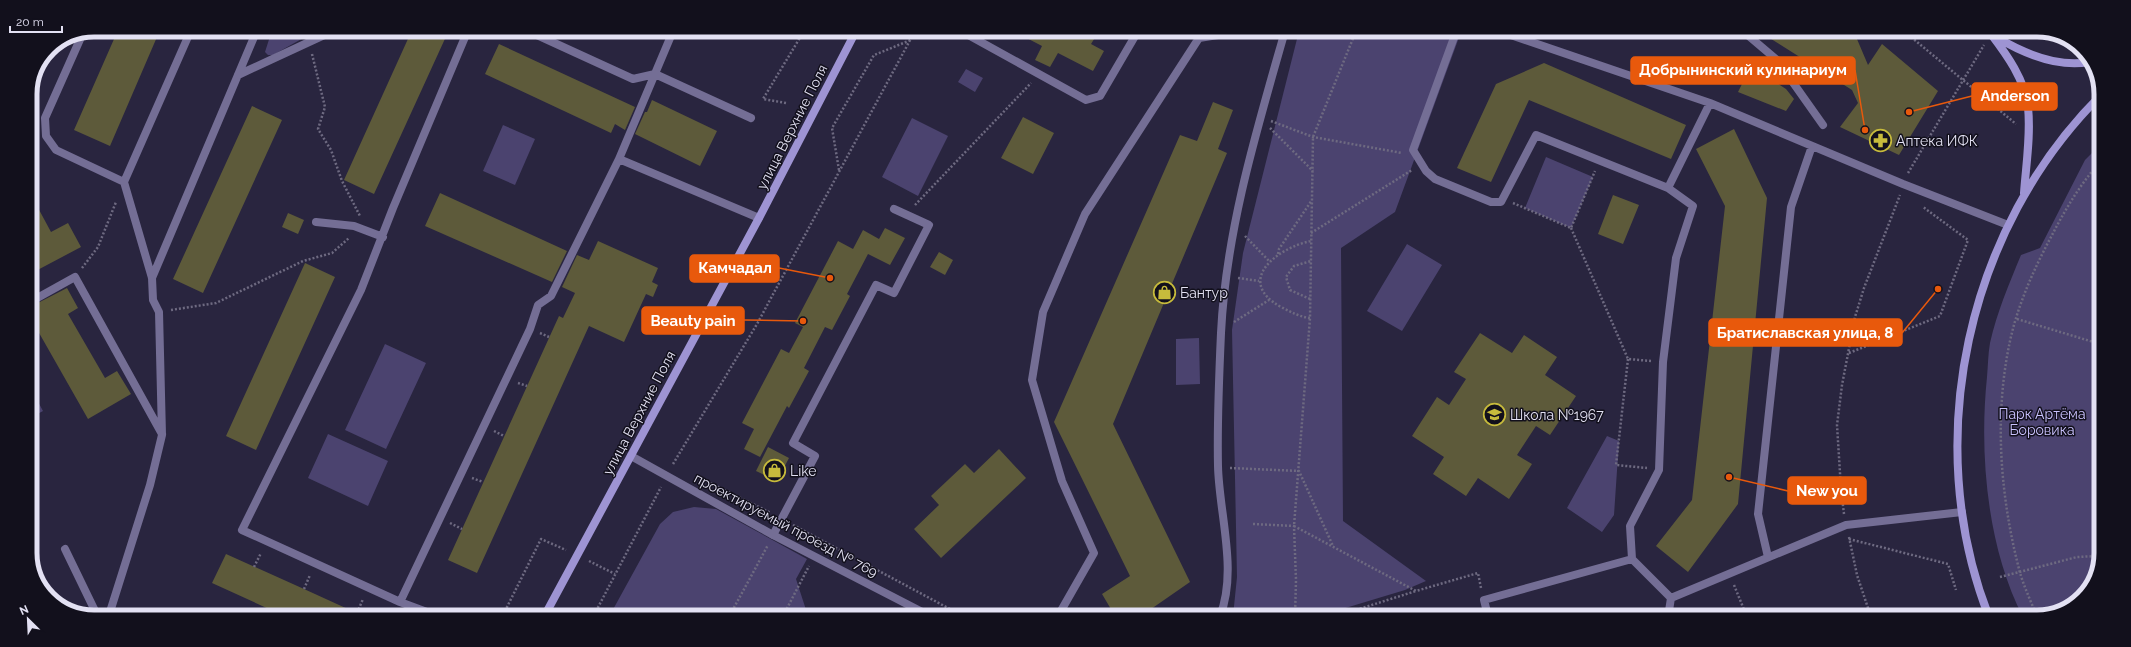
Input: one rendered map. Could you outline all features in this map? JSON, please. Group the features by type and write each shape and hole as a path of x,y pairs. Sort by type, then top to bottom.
{"main road":[{"name":"улица Верхние Поля","path":"548,610 760,218 853,37"},
{"path":"1993,37 2006,53 2024,90 2028,106 2028,134 2024,194"},
{"path":"1996,37 2011,46 2031,55 2056,61 2084,62"},
{"path":"1987,610 1971,560 1962,512 1958,470 1957,427 1960,384 1968,342 1978,300 1991,262 2024,194 2053,150 2094,102"}],"street":[{"path":"111,610 150,485 162,435 159,312 153,300 152,278 124,182 188,37"},
{"path":"152,278 254,37"},
{"path":"238,75 320,37"},
{"path":"421,610 400,602 242,530 362,290 393,208 465,37"},
{"path":"541,37 633,79 655,74 751,118"},
{"path":"400,602 530,329 538,305 551,296 619,159 670,37"},
{"path":"972,37 1040,73 1086,100 1100,96 1134,37"},
{"path":"1061,610 1094,553 1062,481 1032,380 1043,312 1085,214 1199,38 1205,37"},
{"path":"1221,610 1228,575 1218,467 1221,331 1227,276 1235,226 1260,117 1283,37"},
{"path":"1454,37 1413,150 1426,171 1435,179 1491,202 1501,202 1536,135 1668,188 1693,206 1676,258 1663,362 1659,470 1630,526 1632,559 1671,598"},
{"path":"1517,37 1710,103 1903,184 2008,225"},
{"path":"1750,37 1778,60 1823,126"},
{"path":"80,39 45,118 46,136 56,150 124,182"},
{"path":"1668,188 1710,103"},
{"path":"1768,557 1758,514 1789,222 1791,207 1812,146"},
{"path":"619,159 760,218"},
{"path":"773,535 815,456 793,442 876,285 894,293 929,225 894,209"},
{"path":"316,222 360,228 383,237"},
{"path":"37,298 75,277 162,435"},
{"name":"проектируемый проезд № 769","path":"631,456 773,535 918,610"},
{"path":"1671,598 1846,525 1962,512"},
{"path":"65,549 95,610"},
{"path":"1486,610 1484,600 1632,559"},
{"path":"1669,610 1671,598"}],"path":[{"path":"786,103 763,99 800,37"},
{"path":"1295,610 1296,580 1294,526 1310,318 1313,137 1354,37"},
{"path":"1911,37 2028,134"},
{"path":"839,171 832,128 874,54 911,39"},
{"path":"673,464 756,324 911,39"},
{"path":"159,312 216,303 303,261 332,253 360,228 360,213 342,181 331,150 318,129 325,107 309,42"},
{"path":"1869,610 1857,575 1846,525 1841,489 1837,425 1842,385 1864,288 1908,171 1980,51"},
{"path":"906,214 1040,73"},
{"path":"1260,117 1313,137 1407,154"},
{"path":"1260,117 1313,171"},
{"path":"1571,228 1598,161"},
{"path":"1311,234 1420,166 1426,171"},
{"path":"2034,610 2020,570 2010,528 2000,450 2004,391 2010,341 2025,293 2051,237 2085,178 2094,168"},
{"path":"75,277 98,247 124,182"},
{"path":"1504,198 1571,228 1628,358 1616,465 1659,470"},
{"path":"1278,254 1279,249 1312,199"},
{"path":"1849,354 1940,316 1968,240 1919,204"},
{"path":"1235,226 1270,262"},
{"path":"1310,318 1294,314 1269,300 1262,292 1259,281 1270,262 1278,254 1296,245 1311,241"},
{"path":"1310,299 1290,290 1286,277 1294,266 1311,261"},
{"path":"1227,276 1259,281"},
{"path":"1221,331 1269,300"},
{"path":"2017,319 2094,342"},
{"path":"1628,358 1663,362"},
{"path":"1218,467 1299,471"},
{"path":"1299,471 1333,547"},
{"path":"1253,524 1294,526 1416,591"},
{"path":"733,610 773,535"},
{"path":"506,610 542,539 615,574"},
{"path":"1849,539 1948,564 1956,590"},
{"path":"786,610 814,556"},
{"path":"2000,577 2020,570 2077,557 2094,556"},
{"path":"1356,610 1478,573 1484,600"},
{"path":"1729,574 1744,610"}],"green space":[{"path":"270,37 305,37 273,55 268,55 265,52"},
{"path":"1297,37 1459,37 1395,212 1341,248 1343,521 1426,581 1405,590 1339,610 1234,610 1237,577 1232,330 1243,253"},
{"path":"966,69 983,78 975,92 958,82"},
{"path":"912,118 948,136 918,196 882,177"},
{"path":"503,125 535,139 515,185 483,171"},
{"name":"Парк Артёма Боровика","path":"2094,151 2094,560 2090,575 2084,585 2072,598 2062,604 2048,609 2020,610 2001,561 1988,500 1984,437 1988,356 1990,343 2000,309 2021,255 2040,248 2085,160"},
{"path":"1546,157 1593,177 1571,228 1525,208"},
{"path":"1407,244 1442,265 1402,331 1367,311"},
{"path":"1199,338 1200,384 1176,385 1176,339"},
{"path":"385,344 426,363 386,449 345,430"},
{"path":"37,400 43,411 37,414"},
{"path":"328,434 388,461 368,506 308,478"},
{"path":"1607,436 1619,441 1614,515 1602,532 1567,508"},
{"path":"694,507 716,509 807,559 796,579 806,610 613,610 660,524 673,512"}],"building":[{"path":"115,37 157,37 110,146 74,130"},
{"path":"409,37 446,37 374,194 344,180"},
{"path":"1025,37 1095,37 1091,44 1104,51 1093,71 1058,53 1050,67 1035,60 1042,46"},
{"path":"1768,37 1856,37 1868,65 1882,44 1938,91 1899,155 1840,127 1858,103 1852,90"},
{"path":"499,44 635,107 625,130 615,124 611,133 485,74"},
{"path":"1544,63 1686,125 1671,159 1529,100 1491,182 1457,168 1496,84"},
{"path":"1751,66 1786,89 1794,99 1786,111 1738,92"},
{"path":"652,100 717,131 700,166 635,134"},
{"path":"1213,102 1233,110 1218,149 1227,153 1113,424 1190,582 1150,610 1111,610 1102,594 1130,576 1054,422 1180,135 1197,141"},
{"path":"252,106 282,120 203,293 173,279"},
{"path":"1023,117 1054,133 1033,174 1001,158"},
{"path":"1734,129 1767,198 1738,504 1688,572 1656,546 1692,500 1725,206 1696,149"},
{"path":"440,193 567,251 552,282 425,226"},
{"path":"1613,195 1639,205 1623,244 1598,234"},
{"path":"37,206 51,232 68,223 81,247 37,270"},
{"path":"288,213 304,220 298,234 282,227"},
{"path":"885,228 905,238 890,265 868,254 847,294 850,296 832,330 825,327 804,368 809,371 789,408 787,406 760,457 744,449 754,429 742,423 781,349 789,353 803,327 795,323 838,241 853,249 863,230 879,239"},
{"path":"598,241 658,268 652,282 658,285 653,297 646,294 624,342 589,326 477,573 448,560 559,316 563,318 575,293 562,287 577,255 589,260"},
{"path":"939,252 953,260 945,275 930,267"},
{"path":"305,263 335,277 256,450 226,436"},
{"path":"67,288 78,308 68,314 105,378 117,371 131,394 88,419 37,329 37,303"},
{"name":"Школа №1967","path":"1480,333 1512,353 1524,335 1557,357 1545,375 1576,396 1550,435 1536,426 1517,455 1532,464 1509,499 1478,478 1466,496 1433,474 1444,457 1412,436 1437,397 1449,405 1466,379 1454,372"},
{"path":"768,447 789,458 777,481 756,471"},
{"path":"999,449 1026,478 941,558 914,529 939,505 931,496 965,464 974,473"},
{"path":"226,554 350,610 271,610 212,583"}],"place":[{"name":"Anderson","path":"1909,112"},
{"name":"Добрынинский кулинариум","path":"1865,130"},
{"name":"Аптека ИФК","path":"1880,141"},
{"name":"Камчадал","path":"830,278"},
{"name":"Братиславская улица, 8","path":"1938,289"},
{"name":"Бантур","path":"1164,293"},
{"name":"Beauty pain","path":"803,321"},
{"name":"Школа №1967","path":"1494,415"},
{"name":"Like","path":"774,471"},
{"name":"New you","path":"1729,477"}]}
